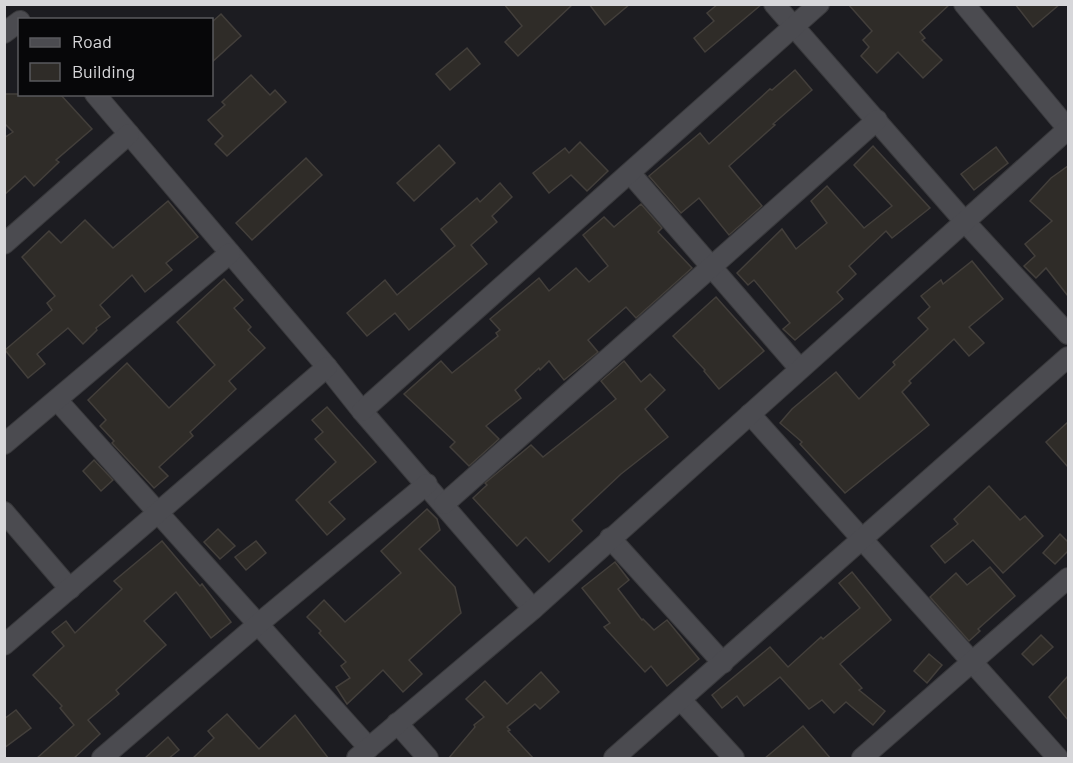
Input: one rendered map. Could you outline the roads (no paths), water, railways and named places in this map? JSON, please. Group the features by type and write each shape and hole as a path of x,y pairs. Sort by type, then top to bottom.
{"street":[{"path":"774,4 965,222 1068,334"},
{"path":"362,411 819,4"},
{"path":"57,399 257,625 363,753 533,609 1068,129 964,4"},
{"path":"4,33 18,21"},
{"path":"97,96 362,411 533,609"},
{"path":"444,504 876,120"},
{"path":"4,244 129,134"},
{"path":"630,173 800,369"},
{"path":"6,440 230,253"},
{"path":"614,759 1068,357"},
{"path":"4,645 327,367"},
{"path":"750,414 1058,759"},
{"path":"102,759 257,625 427,484"},
{"path":"4,512 70,589"},
{"path":"610,538 723,663"},
{"path":"862,759 1068,578"},
{"path":"681,700 734,759"},
{"path":"397,723 428,759"}]}
